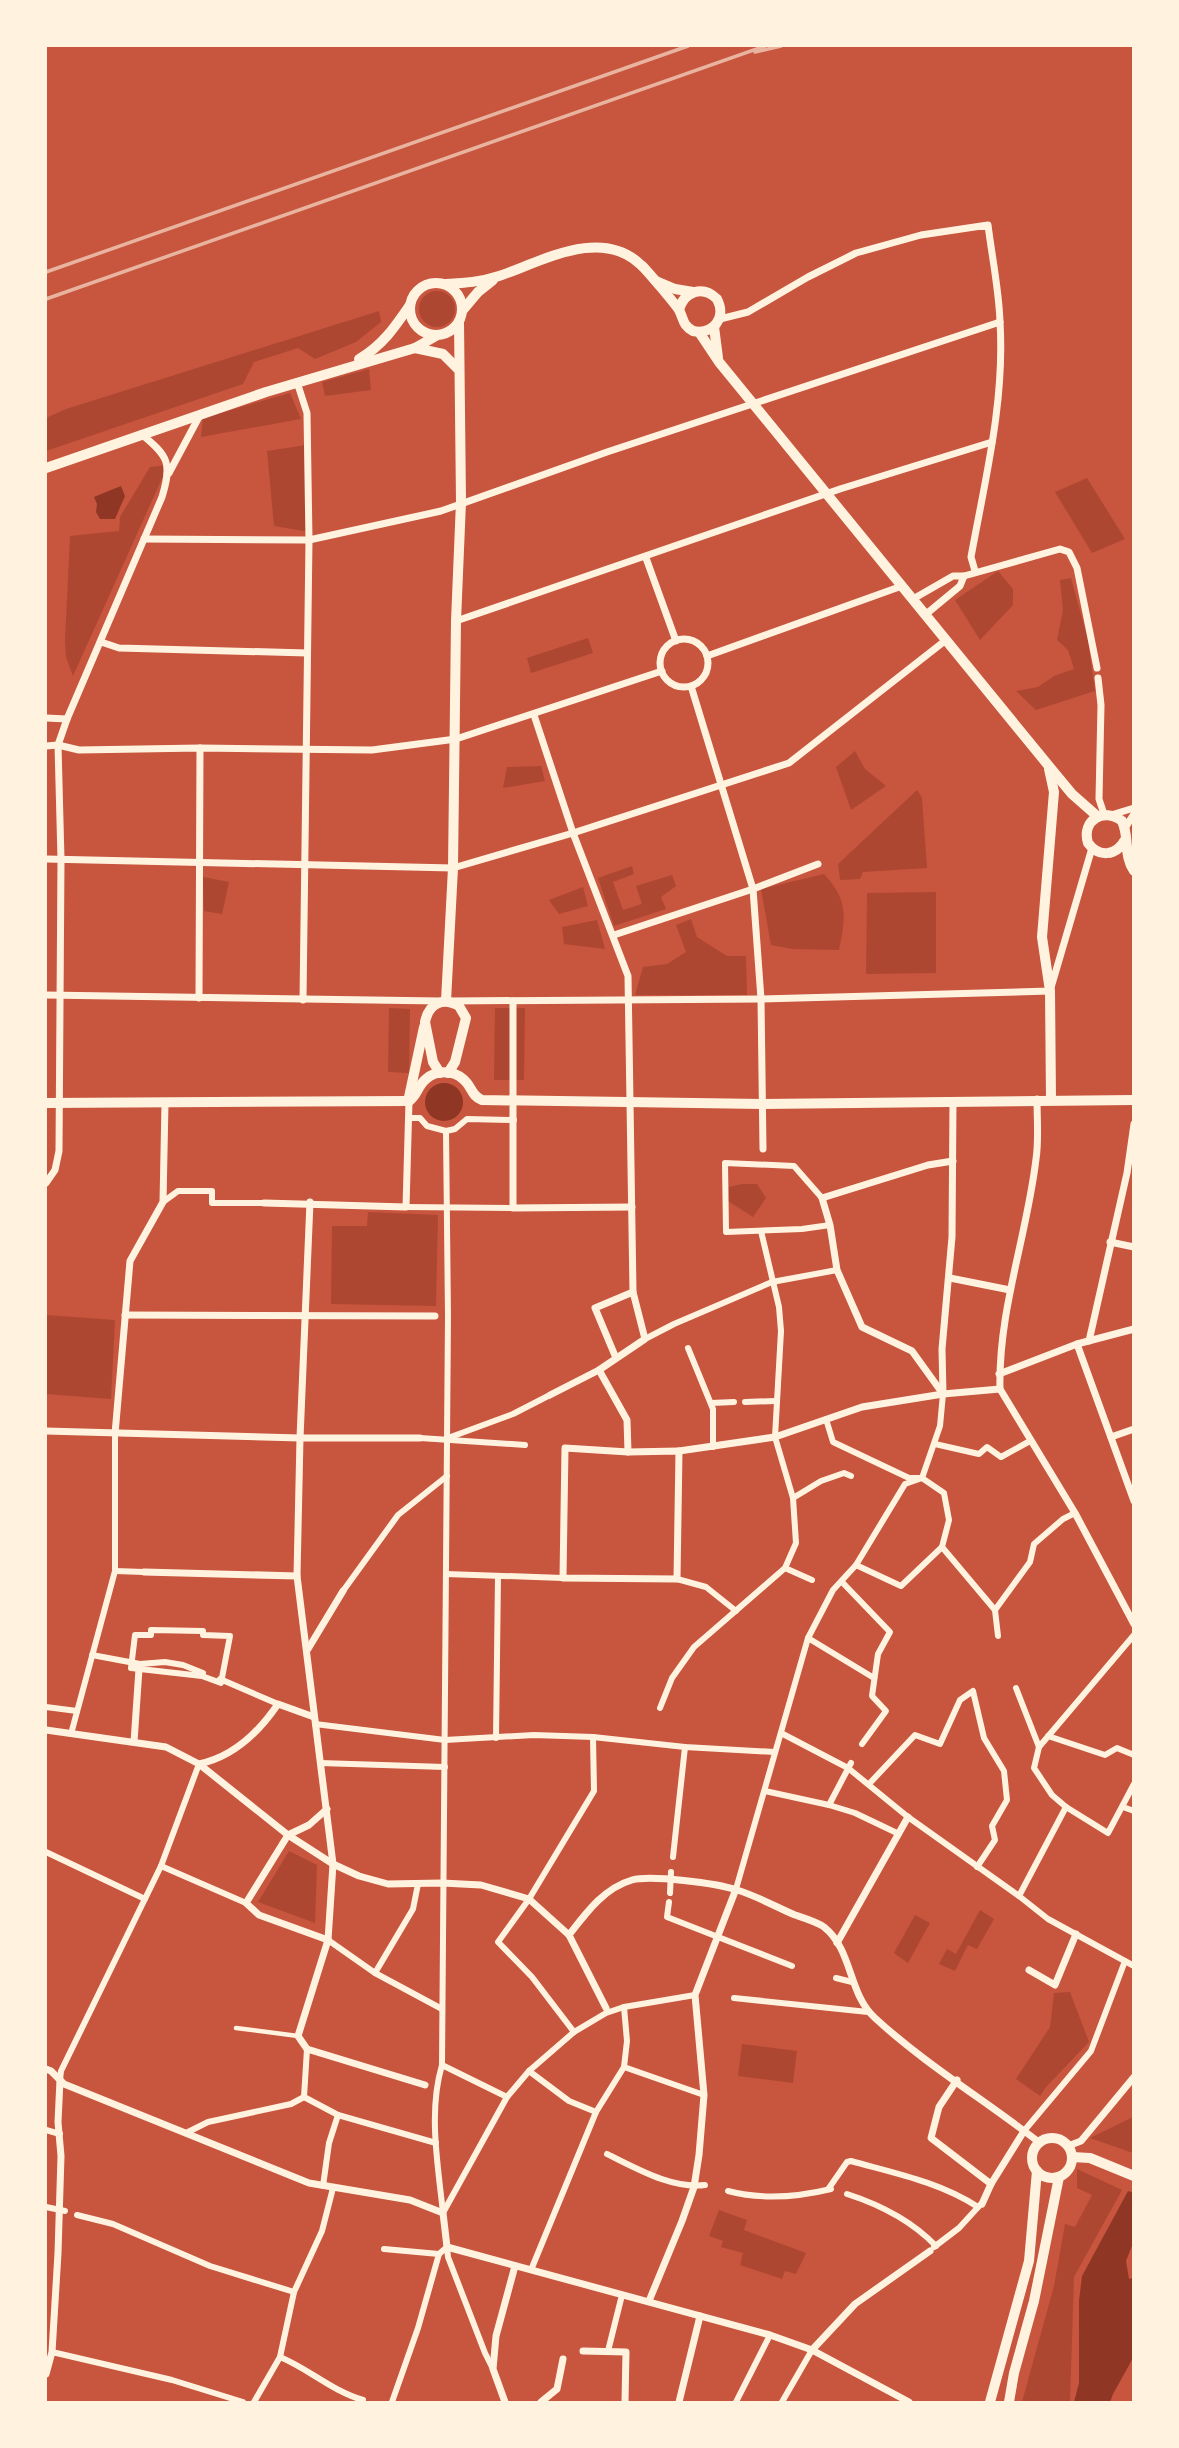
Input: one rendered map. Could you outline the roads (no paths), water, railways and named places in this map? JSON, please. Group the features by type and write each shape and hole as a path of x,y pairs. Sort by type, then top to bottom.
{"street":[{"path":"346,367 373,351 391,333 417,291 423,286 431,283 471,283 499,276 537,260 579,249 602,248 622,253 640,264 679,310 683,323 699,332 748,312 856,253 921,235 988,225 1000,321 1000,379 992,442 971,557 975,571"},
{"path":"46,468 201,414 346,367 415,348 436,336 450,332 478,292 499,276"},
{"path":"652,280 675,289 704,291 714,295 721,309 717,323 719,362"},
{"path":"446,284 458,295 461,316 461,502 456,621 456,739 446,1002"},
{"path":"679,310 686,296 693,292"},
{"path":"410,305 413,323 419,330 436,336"},
{"path":"144,539 309,540 441,511 1000,321"},
{"path":"699,332 719,362 1072,793 1088,825 1086,837 1092,848 1132,869"},
{"path":"415,348 443,354 459,370"},
{"path":"297,383 307,413 309,540 307,864 303,1000"},
{"path":"46,1183 55,1170 58,1151 61,859 58,745 169,473 201,414"},
{"path":"141,434 164,457 169,473"},
{"path":"456,621 827,494 992,442"},
{"path":"913,599 953,576 964,576 1060,548 1069,552 1077,568 1097,668"},
{"path":"646,558 676,641"},
{"path":"925,615 960,586 964,576"},
{"path":"707,656 902,586"},
{"path":"691,640 704,649 707,656 707,671 703,678 691,686 675,685 668,681 662,671 661,659 664,651 676,641 691,640"},
{"path":"46,859 453,868 573,833 789,763 946,640"},
{"path":"101,642 119,648 307,653"},
{"path":"46,746 58,745 79,751 200,748 372,750 456,739 662,671"},
{"path":"1098,678 1101,705 1099,799 1104,815"},
{"path":"691,686 754,889 761,999 763,1149"},
{"path":"534,715 573,833 628,975 633,1292 645,1339"},
{"path":"46,718 67,719"},
{"path":"199,998 200,748"},
{"path":"1048,765 1054,792 1042,937 1050,991 1051,1099"},
{"path":"1072,793 1104,815 1122,821 1125,828 1126,854 1132,869"},
{"path":"1088,825 1104,815 1133,808"},
{"path":"1125,828 1133,814"},
{"path":"1105,854 1117,850 1125,840"},
{"path":"1050,991 1092,848"},
{"path":"614,935 754,889 818,864"},
{"path":"46,995 446,1002 761,999 1050,991"},
{"path":"513,1001 513,1208"},
{"path":"46,1103 409,1101 427,1078 444,1073 456,1062 466,1018 459,1006 446,1002 434,1005 429,1010 409,1101 405,1207"},
{"path":"425,1022 433,1062 444,1073 463,1079 478,1099 762,1104 1133,1100"},
{"path":"1037,1099 1037,1157 1010,1290 999,1374 1000,1389 1075,1513 1133,1624"},
{"path":"649,2301 694,2187 699,2155 704,2095 695,1994 736,1889 808,1638 833,1590 856,1565 905,1484 922,1478 940,1426 943,1394 942,1349 950,1278 953,1101"},
{"path":"163,1202 165,1103"},
{"path":"408,1118 420,1118 427,1126 446,1131 455,1129 467,1119 513,1120"},
{"path":"1089,1340 1110,1241 1130,1174 1133,1124"},
{"path":"446,1131 448,1438 442,2065 435,2088 436,2143 448,2257 494,2369 505,2403"},
{"path":"822,1198 928,1165 953,1161"},
{"path":"830,1224 726,1232 725,1163 794,1166 822,1198 830,1224 837,1270 862,1327 912,1351 943,1394"},
{"path":"71,1734 115,1571 115,1434 130,1261 163,1202 178,1191 212,1191 212,1203 310,1202 448,1208 632,1207"},
{"path":"304,2097 307,2049 298,2036 328,1940 333,1864 298,1576 300,1438 310,1202"},
{"path":"660,1708 672,1678 694,1647 785,1568 796,1543 793,1498 775,1437 781,1331 779,1307 761,1231"},
{"path":"1110,1241 1133,1247"},
{"path":"448,1438 513,1414 599,1370 645,1339 772,1282 837,1270"},
{"path":"950,1278 1010,1290"},
{"path":"616,1357 595,1308 633,1292"},
{"path":"125,1315 448,1316"},
{"path":"999,1374 1077,1344 1133,1329"},
{"path":"1077,1344 1133,1501"},
{"path":"688,1348 711,1403 713,1447"},
{"path":"599,1370 627,1420 628,1452"},
{"path":"555,1447 628,1452 713,1447 775,1437 862,1407 943,1394 1000,1389"},
{"path":"746,1402 775,1401"},
{"path":"711,1403 734,1402"},
{"path":"826,1419 833,1442 909,1478 922,1478 944,1493 949,1520 942,1547 901,1586 856,1565"},
{"path":"1111,1437 1133,1429"},
{"path":"46,1431 300,1438 448,1438 525,1444"},
{"path":"935,1444 979,1454 987,1447 1001,1457 1030,1441"},
{"path":"563,1578 565,1448"},
{"path":"677,1579 679,1451"},
{"path":"793,1498 821,1481 844,1473 851,1476"},
{"path":"307,1649 343,1591 398,1515 447,1476"},
{"path":"996,1611 1030,1562 1034,1544 1063,1519 1075,1513"},
{"path":"942,1547 996,1611 998,1636"},
{"path":"785,1568 812,1580"},
{"path":"115,1571 298,1576"},
{"path":"446,1574 677,1579 706,1587 736,1611"},
{"path":"496,1738 498,1576"},
{"path":"842,1582 890,1632 878,1654 872,1696 886,1711 862,1744"},
{"path":"825,1585 833,1590"},
{"path":"92,1655 137,1665 202,1676 221,1683 229,1636 202,1635 203,1631 151,1630 151,1635 135,1635 137,1665 134,1742"},
{"path":"1133,1635 1039,1747 1034,1768 1052,1795 1108,1833 1133,1784"},
{"path":"808,1638 874,1678"},
{"path":"221,1680 315,1721 445,1740 534,1735 593,1737 685,1747 775,1752"},
{"path":"1016,1688 1039,1747"},
{"path":"869,1784 915,1735 940,1744 960,1700 973,1691 984,1738 1004,1770 1007,1800 992,1826 995,1840 977,1867"},
{"path":"199,1764 218,1760 238,1747 267,1720 278,1704"},
{"path":"46,1707 77,1712"},
{"path":"46,1732 166,1747 199,1764 288,1835 333,1864 359,1876 388,1884 442,1883 494,1887 529,1899 569,1935 606,2011"},
{"path":"781,1733 849,1765 908,1817 1048,1919 1133,1966"},
{"path":"647,1743 650,1735"},
{"path":"1048,1735 1105,1755 1117,1748 1133,1755"},
{"path":"573,2032 532,1977 498,1942 529,1899 594,1791 593,1737"},
{"path":"673,1857 685,1747"},
{"path":"320,1763 444,1767"},
{"path":"46,2374 52,2352 62,2210 58,2122 61,2071 161,1866 199,1764"},
{"path":"829,1805 849,1765"},
{"path":"765,1791 829,1805 899,1834"},
{"path":"1019,1896 1066,1807"},
{"path":"1123,1807 1133,1811"},
{"path":"247,1903 288,1835 309,1825 327,1809"},
{"path":"837,1943 908,1817"},
{"path":"46,1852 145,1899"},
{"path":"161,1866 247,1903 259,1915 328,1940 375,1973 442,2009"},
{"path":"569,1935 609,1890 633,1880 671,1876 736,1889 824,1927 837,1943 848,1964 852,1982 868,2012 907,2045 1040,2143"},
{"path":"670,1893 671,1876"},
{"path":"375,1973 412,1909 418,1884"},
{"path":"669,1902 667,1917 792,1966"},
{"path":"1029,1970 1055,1985 1076,1934"},
{"path":"782,2403 812,2350 855,2304 959,2228 980,2205 1024,2131 1091,2051 1125,1961"},
{"path":"836,1978 852,1982"},
{"path":"443,2213 507,2097 529,2071 573,2032 606,2011 695,1994"},
{"path":"734,1998 868,2012"},
{"path":"531,2270 596,2112 624,2067 627,2041 624,2007"},
{"path":"307,2049 435,2088"},
{"path":"442,2065 507,2097"},
{"path":"624,2067 704,2095"},
{"path":"46,2069 64,2084 309,2183 410,2200 443,2213"},
{"path":"529,2071 569,2101 596,2112"},
{"path":"1068,2146 1081,2141 1133,2077"},
{"path":"957,2080 939,2107 931,2138 991,2184"},
{"path":"186,2133 208,2122 291,2104 304,2097"},
{"path":"304,2097 338,2115 436,2143"},
{"path":"323,2186 329,2143 338,2115"},
{"path":"46,2130 60,2134"},
{"path":"990,2403 1029,2261 1037,2171 1032,2160 1040,2143 1051,2139 1068,2146 1072,2157 1069,2169 1059,2177 1047,2177 1037,2171"},
{"path":"607,2154 656,2177 694,2187 705,2185"},
{"path":"1072,2157 1090,2158 1133,2176"},
{"path":"728,2191 769,2198 823,2192 830,2188 847,2162 851,2161 938,2186 980,2205"},
{"path":"1009,2403 1014,2373 1034,2301 1059,2177"},
{"path":"254,2403 280,2357 294,2292 322,2231 333,2188"},
{"path":"847,2194 908,2222 933,2248"},
{"path":"46,2207 62,2210"},
{"path":"77,2215 113,2224 209,2266 294,2292"},
{"path":"392,2403 408,2360 439,2254 447,2246"},
{"path":"447,2246 770,2335 812,2350 909,2403"},
{"path":"384,2249 439,2254"},
{"path":"494,2369 496,2336 515,2266"},
{"path":"608,2351 622,2295"},
{"path":"679,2403 701,2316"},
{"path":"736,2403 770,2335"},
{"path":"583,2351 626,2351 625,2403"},
{"path":"52,2352 172,2380 243,2403"},
{"path":"280,2357 298,2364 343,2394 363,2400"},
{"path":"541,2403 557,2389 563,2359"}],"lane":[{"path":"236,2028 298,2036"}],"railway":[{"path":"46,272 688,46"},
{"path":"46,299 765,46"},
{"path":"755,52 781,46"}]}
